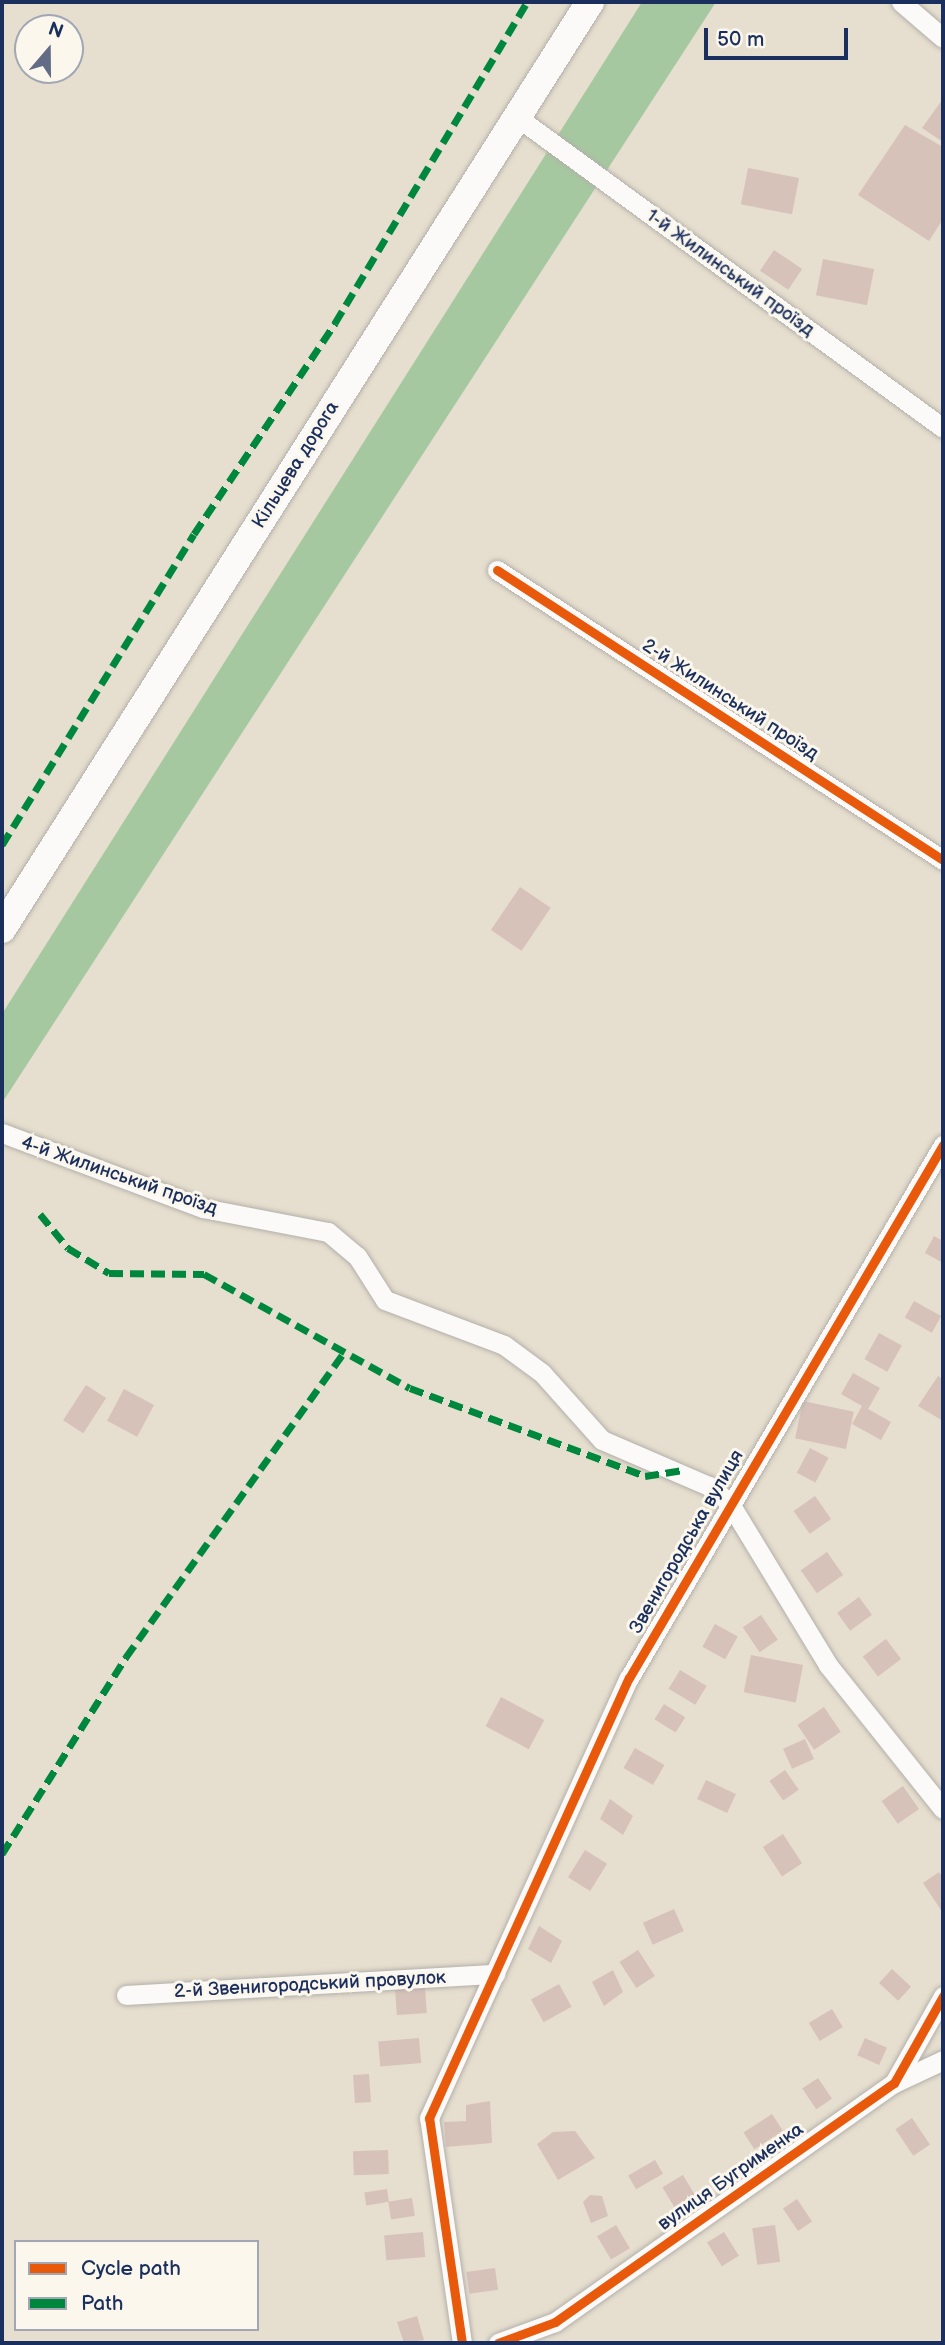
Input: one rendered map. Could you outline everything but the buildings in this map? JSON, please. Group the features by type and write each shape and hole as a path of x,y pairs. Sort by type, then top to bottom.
{"highway":[{"name":"Кільцева дорога","path":"2,929 590,2"}],"street":[{"path":"901,2 943,38"},
{"name":"1-й Жилинський проїзд","path":"517,117 943,428"},
{"name":"2-й Жилинський проїзд","path":"497,570 943,860"},
{"name":"4-й Жилинський проїзд","path":"2,1133 203,1208 328,1232 358,1256 385,1300 504,1345 541,1373 602,1440 682,1469 729,1502"},
{"name":"Звенигородська вулиця","path":"495,1974 629,1678 729,1502 943,1145"},
{"path":"729,1502 828,1665 943,1809"},
{"path":"462,2343 429,2118 495,1974"},
{"name":"2-й Звенигородський провулок","path":"126,1995 495,1974"},
{"name":"вулиця Бугрименка","path":"498,2343 555,2322 894,2083 943,1996"},
{"path":"894,2083 943,2060"}],"green space":[{"path":"642,2 716,2 2,1103 2,1014"}],"marked path":[{"path":"2,845 194,534 335,323 527,2"},
{"path":"40,1214 68,1248 109,1273 204,1274 410,1388 645,1476 682,1470"},
{"path":"2,1854 126,1657 344,1352"}],"cycle path":[{"path":"497,570 943,860"},
{"path":"462,2343 429,2118 629,1678 943,1145"},
{"path":"498,2343 555,2322 894,2083 943,1996"}]}
